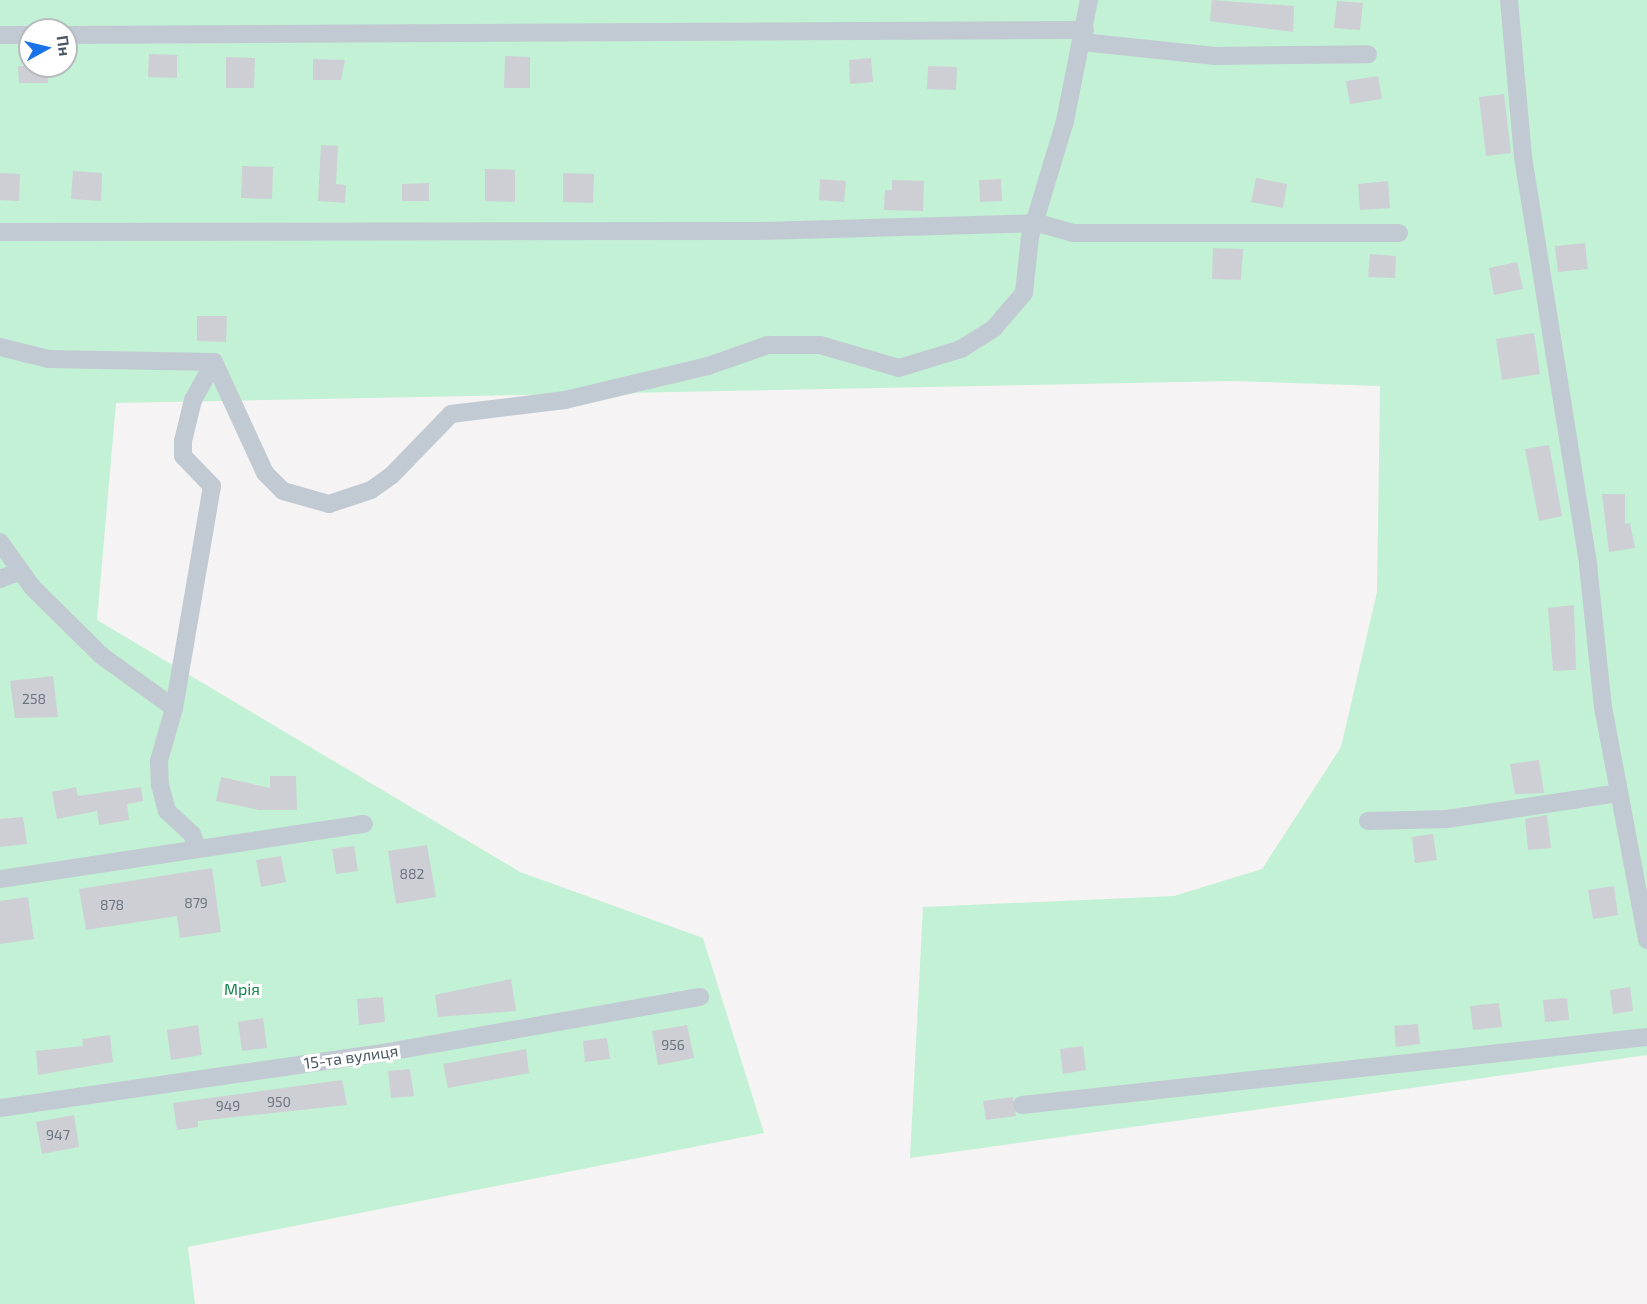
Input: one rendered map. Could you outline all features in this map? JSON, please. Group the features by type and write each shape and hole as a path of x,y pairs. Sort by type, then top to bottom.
{"street":[{"path":"214,362 266,472 284,491 329,504 371,490 391,476 451,414 565,400 708,366 768,345 820,345 899,368 962,349 994,328 1024,293 1030,237 1038,223 1083,36 1089,0"},
{"path":"1509,0 1523,157 1588,565 1589,607 1617,794 1647,940"},
{"path":"0,35 18,35"},
{"path":"78,35 1083,36 1215,56 1368,54"},
{"path":"0,232 759,231 1038,223 1072,233 1399,233"},
{"path":"0,347 48,359 214,362"},
{"path":"197,848 192,834 166,811 160,785 159,760 174,708 212,486 183,456 183,441 193,400 214,362"},
{"path":"0,542 21,571 102,656 174,708"},
{"path":"0,579 21,571"},
{"path":"1368,821 1447,819 1617,794"},
{"path":"0,879 364,824"},
{"name":"15-та вулиця","path":"0,1108 388,1052 700,997"},
{"path":"1022,1105 1647,1037"}],"green space":[{"name":"Мрія","path":"0,0 1647,0 1647,1055 910,1158 923,907 1174,896 1262,869 1341,747 1377,592 1380,386 1233,381 116,403 97,620 520,872 703,938 764,1133 188,1247 195,1304 0,1304"}],"building":[{"path":"1212,0 1294,6 1293,32 1210,21"},
{"path":"1337,1 1363,3 1360,30 1334,28"},
{"path":"149,54 177,55 177,78 148,77"},
{"path":"505,56 530,57 530,88 504,88"},
{"path":"226,57 255,58 254,88 226,88"},
{"path":"871,58 873,82 850,84 849,60"},
{"path":"313,59 345,60 341,80 313,80"},
{"path":"928,66 957,67 956,90 927,89"},
{"path":"1378,76 1382,99 1350,104 1346,81"},
{"path":"19,78 48,78 48,83 19,83"},
{"path":"1504,94 1511,153 1486,156 1479,97"},
{"path":"321,145 338,146 336,184 346,185 345,203 318,201"},
{"path":"242,166 273,167 272,199 241,198"},
{"path":"485,169 515,170 515,202 485,201"},
{"path":"73,171 102,173 101,201 71,199"},
{"path":"0,173 20,174 19,201 0,200"},
{"path":"563,173 594,174 593,203 563,202"},
{"path":"1256,178 1287,184 1283,208 1251,202"},
{"path":"820,179 846,181 844,202 819,200"},
{"path":"1001,179 1002,201 980,202 979,180"},
{"path":"892,180 924,181 923,211 884,210 885,190 892,190"},
{"path":"1388,181 1390,208 1360,210 1358,184"},
{"path":"429,183 429,201 402,201 402,184"},
{"path":"1585,243 1588,269 1558,272 1555,246"},
{"path":"1213,248 1243,249 1241,280 1212,279"},
{"path":"1370,254 1396,256 1395,278 1368,277"},
{"path":"1517,262 1523,289 1494,295 1489,268"},
{"path":"197,316 227,316 226,342 197,341"},
{"path":"1534,333 1540,374 1502,380 1496,339"},
{"path":"1549,445 1562,516 1539,521 1525,449"},
{"path":"1602,494 1625,494 1625,524 1630,523 1635,548 1609,552"},
{"path":"1574,605 1576,670 1553,671 1548,608"},
{"path":"53,676 58,717 15,718 10,681"},
{"path":"1539,760 1544,793 1515,794 1510,764"},
{"path":"270,776 296,776 297,810 259,810 216,801 221,777 270,788"},
{"path":"76,787 78,796 141,787 143,801 127,804 129,820 99,825 97,811 57,819 52,792"},
{"path":"1547,815 1551,848 1528,850 1525,819"},
{"path":"23,817 27,844 0,847 0,819"},
{"path":"1433,834 1437,860 1415,863 1412,837"},
{"path":"427,845 436,897 396,904 388,851"},
{"path":"354,846 358,871 336,874 332,849"},
{"path":"281,856 286,882 261,887 256,860"},
{"path":"212,868 221,932 180,938 177,916 86,930 79,889"},
{"path":"1614,886 1618,915 1593,919 1588,890"},
{"path":"28,897 34,939 0,944 0,901"},
{"path":"511,979 516,1011 438,1017 435,995"},
{"path":"1630,987 1633,1011 1613,1014 1610,990"},
{"path":"383,997 385,1022 359,1025 357,999"},
{"path":"1567,998 1569,1020 1545,1022 1543,1000"},
{"path":"1499,1003 1502,1027 1473,1030 1470,1006"},
{"path":"263,1018 267,1048 242,1051 238,1022"},
{"path":"1418,1024 1420,1044 1396,1047 1394,1026"},
{"path":"198,1025 202,1055 171,1060 167,1030"},
{"path":"687,1025 694,1058 658,1065 652,1031"},
{"path":"110,1035 113,1062 38,1075 36,1051 83,1046 82,1039"},
{"path":"607,1038 610,1059 585,1062 583,1041"},
{"path":"1083,1046 1086,1070 1063,1074 1060,1049"},
{"path":"526,1049 529,1073 448,1088 443,1064"},
{"path":"410,1069 414,1096 391,1098 388,1071"},
{"path":"342,1080 347,1105 198,1121 198,1127 177,1130 173,1103"},
{"path":"1013,1097 1016,1116 986,1120 983,1101"},
{"path":"74,1115 79,1147 42,1154 36,1122"}]}
